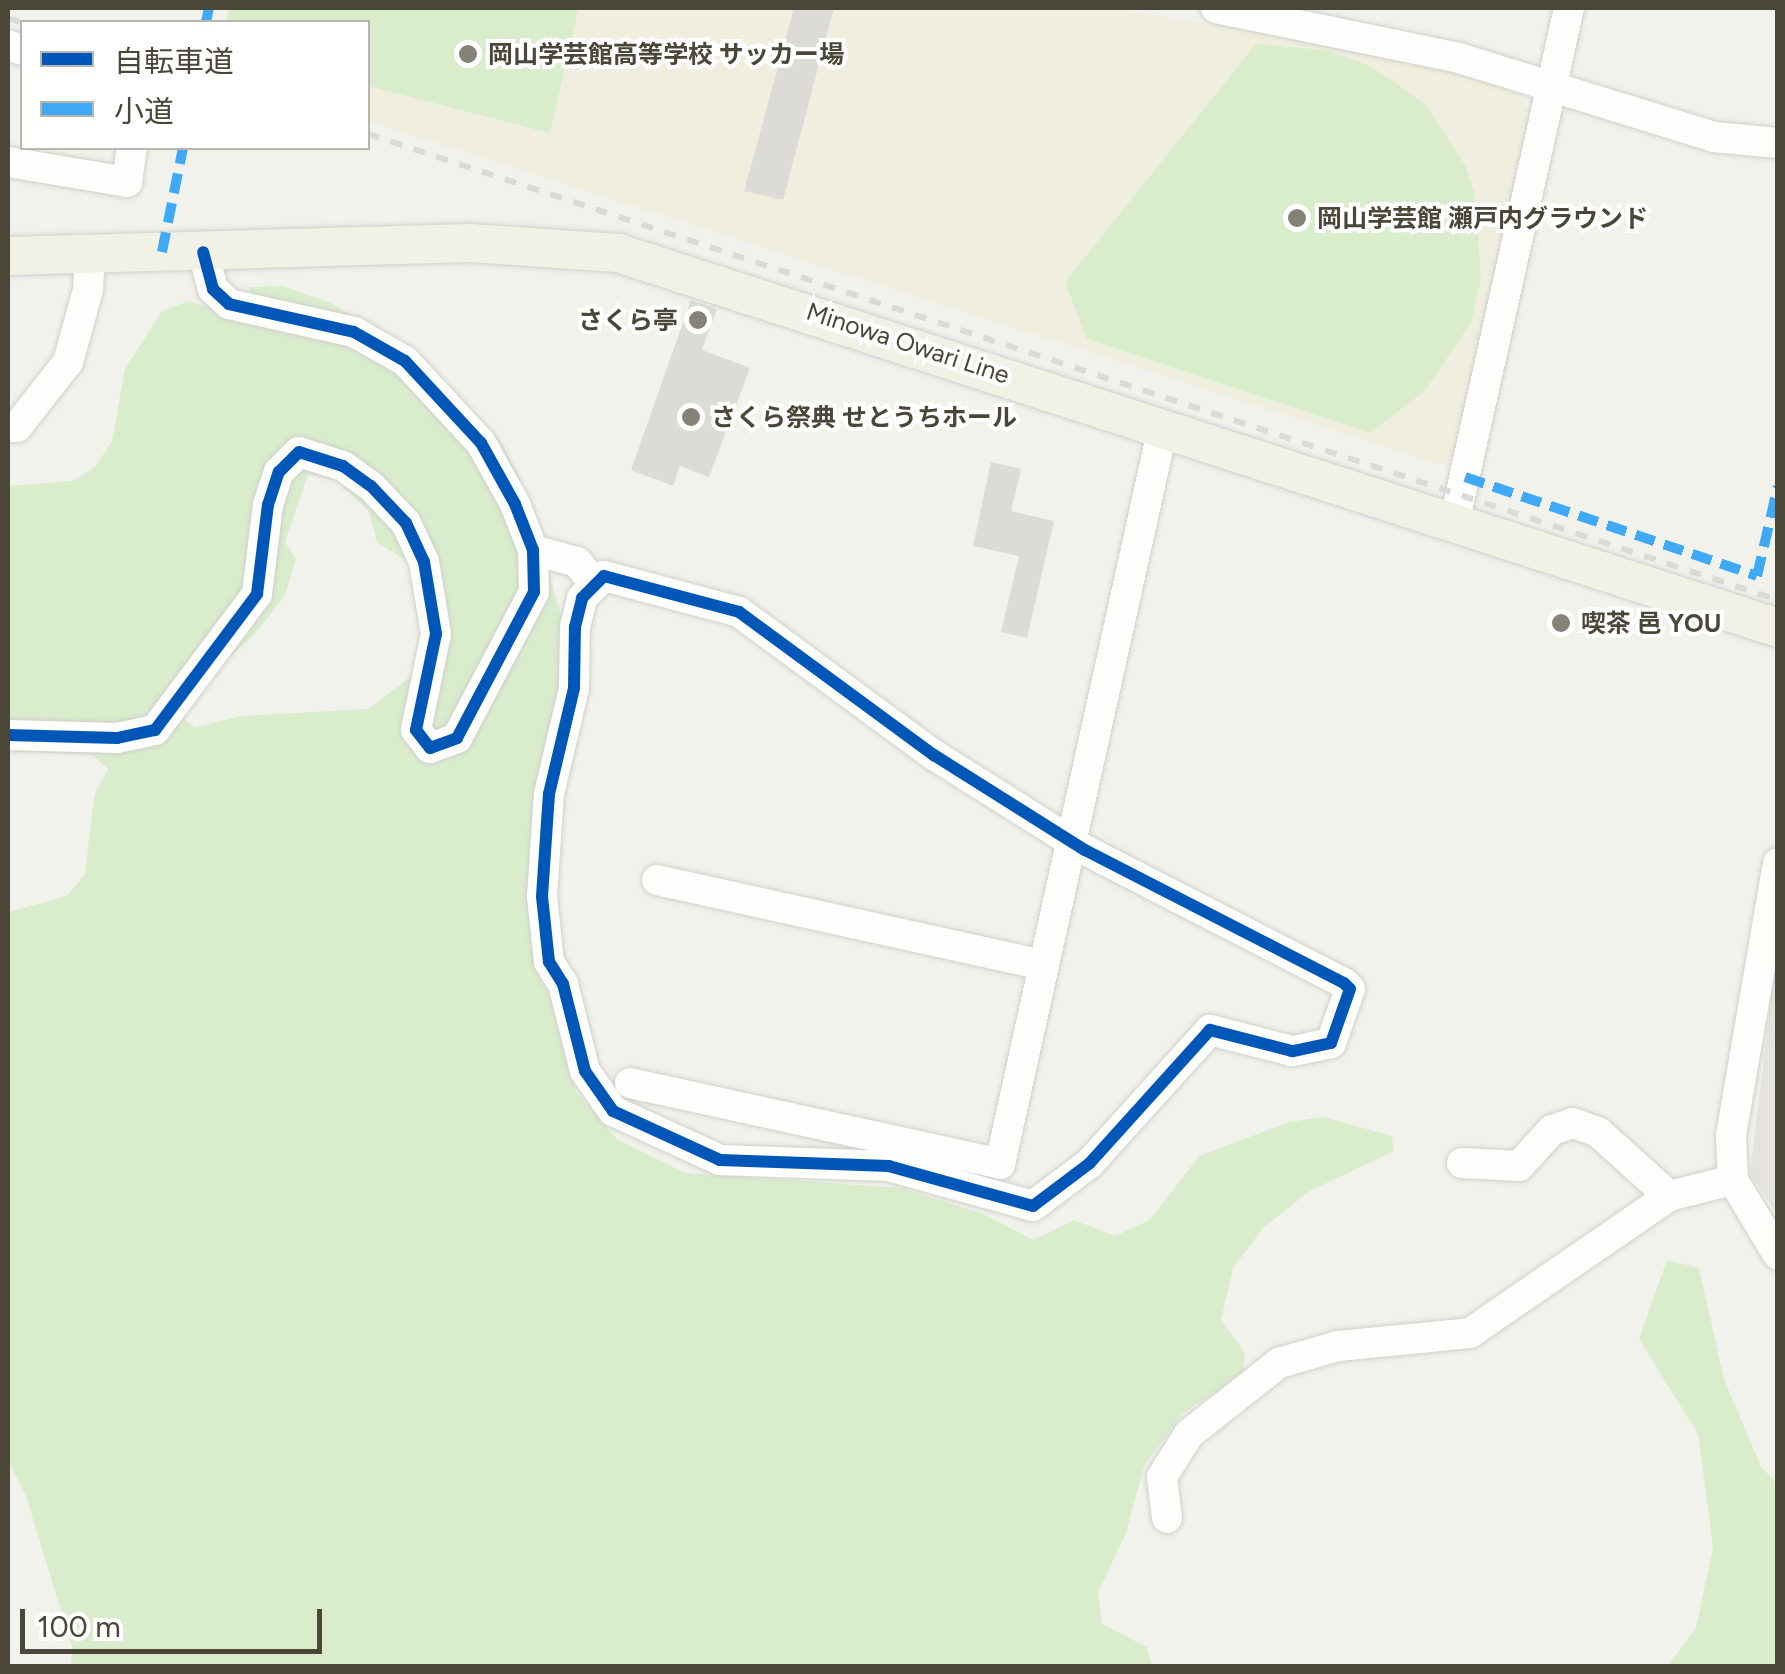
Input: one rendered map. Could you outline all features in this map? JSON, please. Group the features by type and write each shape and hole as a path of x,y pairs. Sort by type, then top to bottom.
{"main road":[{"name":"Minowa Owari Line","path":"8,256 470,243 618,254 1456,519 1778,628"}],"street":[{"path":"1216,8 1387,40 1714,137 1778,143"},
{"path":"1456,519 1568,8"},
{"path":"8,162 127,182 132,150"},
{"path":"8,735 116,738 156,730 257,594 268,505 279,472 299,452 342,466 371,486 406,523 424,562 436,634 416,730 430,748 457,738 534,592 533,550 481,444 404,361 354,332 229,304 213,289 203,252"},
{"path":"8,427 17,427 68,362 88,290 90,254"},
{"path":"630,1082 1000,1164 1163,426"},
{"path":"533,550 577,562 594,582"},
{"path":"626,577 739,612 1068,853 1344,982 1350,990 1331,1043 1292,1051 1210,1030 1090,1164 1033,1206 890,1166 720,1160 612,1111 585,1070 563,984 550,962 542,896 549,794 574,688 575,627 594,582 626,577"},
{"path":"1778,863 1732,1136 1733,1180 1778,1256"},
{"path":"657,880 1043,965"},
{"path":"1462,1163 1518,1166 1552,1130 1572,1123 1598,1132 1669,1196"},
{"path":"1167,1518 1162,1477 1189,1434 1279,1364 1338,1346 1470,1334 1669,1196 1733,1180"}],"shaded area":[{"path":"229,8 1114,8 1427,62 1513,88 1530,111 1451,468 370,122 370,20 226,20"},
{"path":"1777,951 1777,1214 1750,1173"}],"green space":[{"name":"岡山学芸館高等学校 サッカー場","path":"230,8 579,8 550,133 370,87 370,20 227,20"},
{"name":"岡山学芸館 瀬戸内グラウンド","path":"1256,44 1324,50 1367,64 1396,83 1427,106 1465,165 1475,195 1481,278 1472,321 1425,391 1370,433 1087,339 1065,282"},
{"path":"283,286 331,303 410,355 501,441 520,478 569,642 532,834 529,916 539,975 558,1014 576,1092 617,1139 685,1173 901,1188 984,1214 1033,1240 1074,1220 1115,1236 1150,1220 1199,1156 1289,1122 1324,1117 1392,1136 1394,1151 1310,1191 1264,1227 1233,1268 1221,1320 1245,1353 1243,1373 1182,1414 1144,1466 1126,1533 1098,1593 1102,1624 1147,1647 1152,1666 71,1666 72,1647 26,1496 8,1461 8,912 67,896 85,874 94,796 108,769 92,754 8,752 8,486 72,481 95,467 112,441 125,369 162,311 189,301 235,316 246,310 250,287","holes":["308,475 335,480 369,511 377,543 413,564 424,608 414,674 368,709 241,716 196,727 185,721 186,697 256,633 285,595 296,559 285,542"]},
{"path":"1667,1260 1699,1268 1724,1379 1761,1467 1777,1483 1777,1666 1668,1666 1696,1628 1713,1547 1698,1434 1639,1339"}],"building":[{"path":"794,8 834,8 783,200 744,191"},
{"name":"さくら祭典 せとうちホール","path":"691,300 717,309 702,350 750,368 709,477 680,466 673,486 631,470"},
{"path":"991,462 1021,469 1011,511 1054,521 1027,638 1001,632 1019,556 973,546"}],"railway":[{"path":"8,18 20,22"},
{"path":"370,135 1778,600"}],"marked path":[{"path":"206,20 209,8"},
{"path":"162,252 183,150"},
{"path":"1465,477 1757,576 1778,486"}],"cycle path":[{"path":"8,735 117,738 155,730 257,594 268,505 279,472 299,452 343,466 371,486 406,523 424,562 436,634 416,730 430,748 457,738 534,592 533,550 515,504 481,443 405,361 354,332 229,304 213,289 203,252"},
{"path":"604,576 739,612 934,755 1085,850 1344,983 1350,989 1331,1043 1292,1051 1210,1030 1090,1163 1033,1206 889,1166 720,1160 613,1111 585,1071 563,984 549,962 542,896 549,794 574,688 575,627 582,598 604,576"}],"place":[{"name":"岡山学芸館高等学校 サッカー場","path":"468,54"},
{"name":"岡山学芸館 瀬戸内グラウンド","path":"1297,218"},
{"name":"さくら亭","path":"698,320"},
{"name":"さくら祭典 せとうちホール","path":"691,417"},
{"name":"喫茶 邑 YOU","path":"1561,623"}]}
